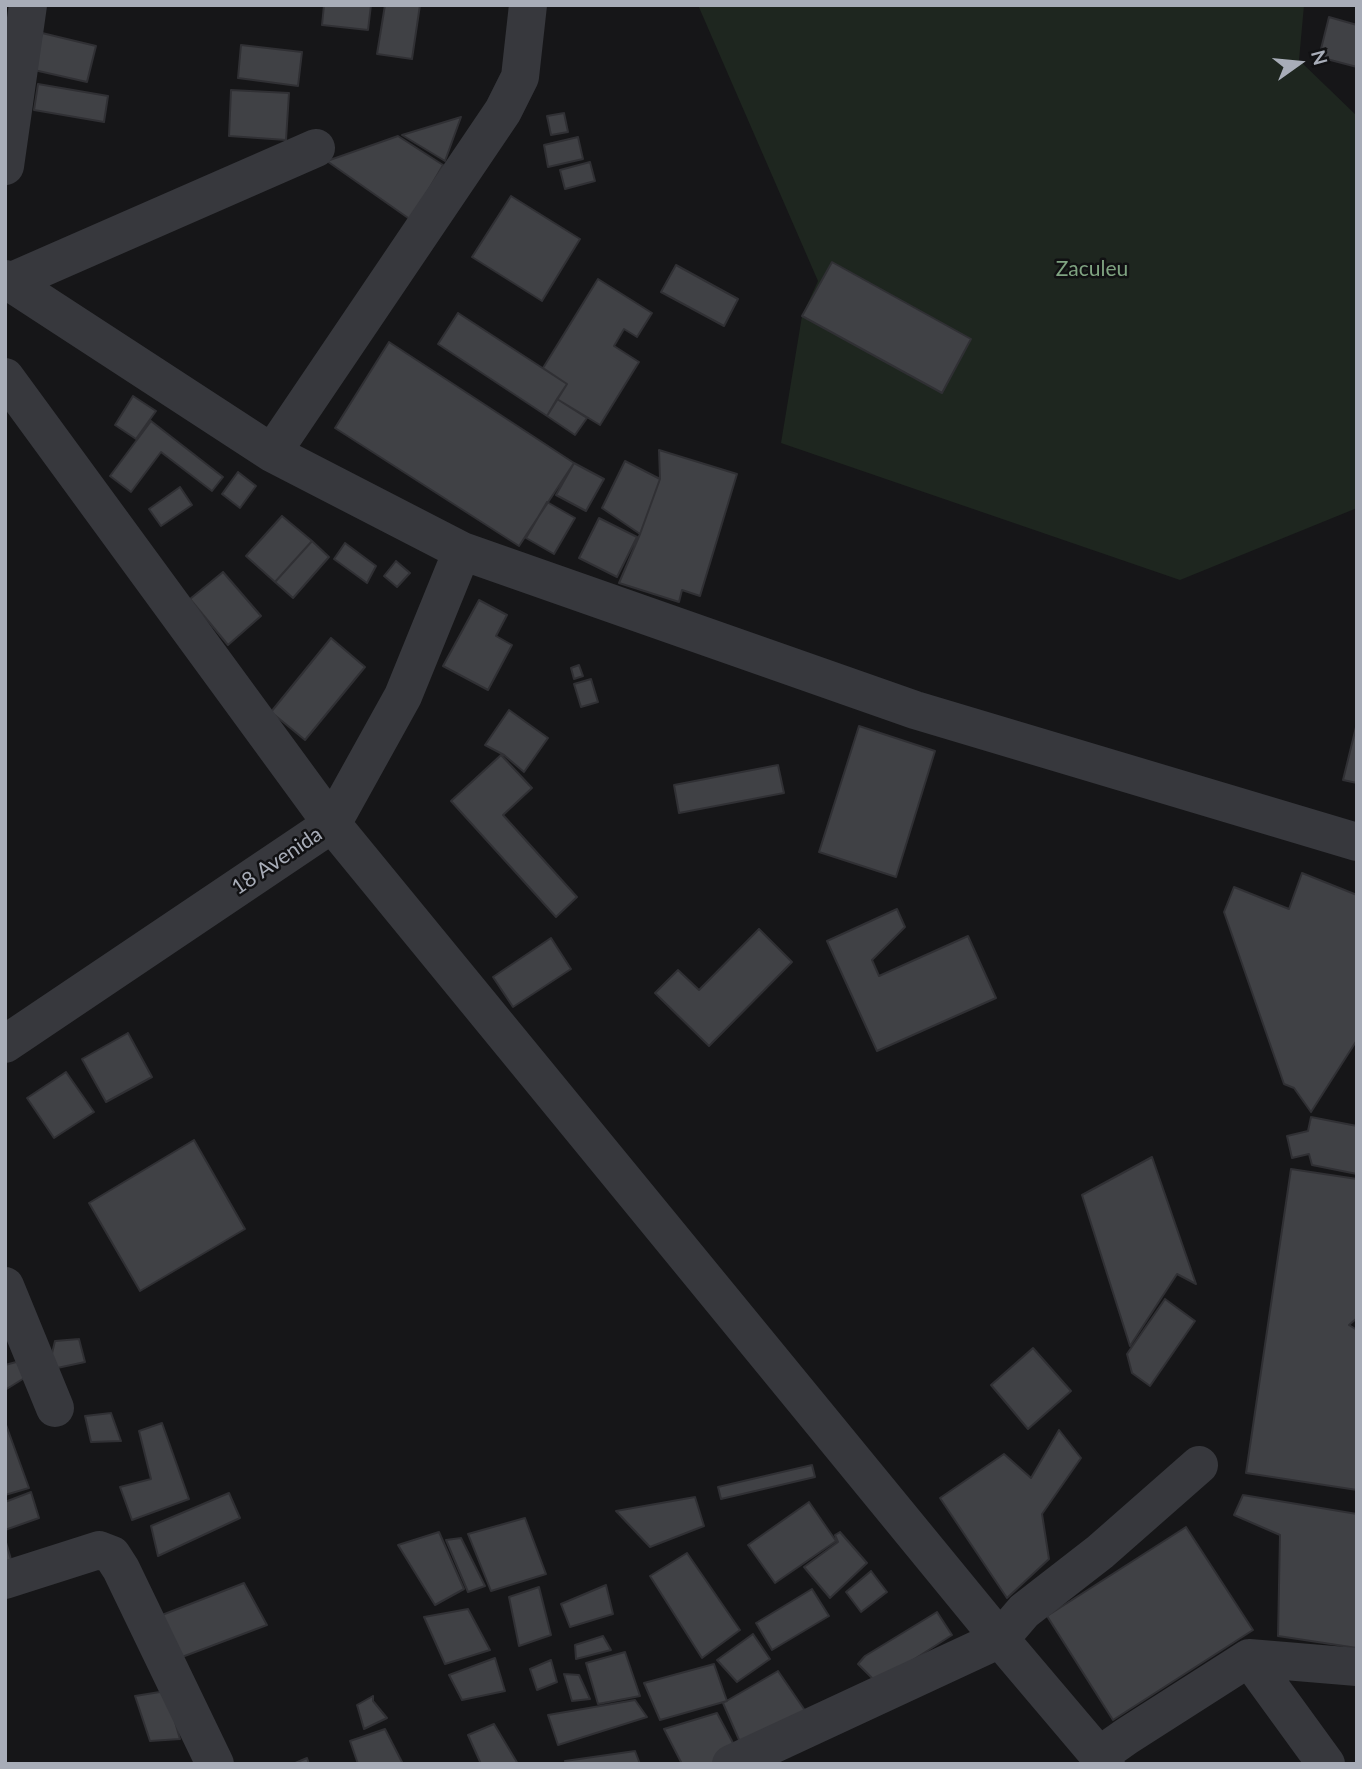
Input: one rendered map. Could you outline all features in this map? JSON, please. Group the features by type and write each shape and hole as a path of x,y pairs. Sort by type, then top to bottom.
{"street":[{"path":"5,166 28,5"},
{"path":"272,453 503,111 520,77 528,5"},
{"path":"8,280 316,148"},
{"path":"8,280 272,453 462,551 915,710 1357,842"},
{"path":"5,377 332,824 1102,1761 1248,1658 1357,1667"},
{"name":"18 Avenida","path":"5,1044 332,824 403,696 462,551"},
{"path":"5,1286 55,1408"},
{"path":"731,1764 1000,1639 1024,1611 1100,1552 1199,1465"},
{"path":"5,1580 99,1550 112,1555 215,1764"},
{"path":"1248,1658 1326,1764"}],"green space":[{"name":"Zaculeu","path":"698,5 1304,5 1299,60 1357,116 1357,508 1180,580 781,443 802,316 818,281"}],"building":[{"path":"324,5 371,5 368,30 322,25"},
{"path":"385,5 420,5 412,59 377,54"},
{"path":"1329,17 1357,25 1357,67 1319,57"},
{"path":"42,33 96,46 87,82 34,70"},
{"path":"241,45 302,52 298,86 238,78"},
{"path":"38,84 108,96 104,122 34,110"},
{"path":"231,90 289,93 286,140 229,136"},
{"path":"564,113 568,132 551,135 547,116"},
{"path":"461,117 445,161 402,135"},
{"path":"398,136 443,165 411,220 327,161"},
{"path":"578,137 583,159 548,167 544,145"},
{"path":"590,162 595,181 565,189 560,170"},
{"path":"511,196 580,239 542,301 472,257"},
{"path":"832,262 971,339 942,393 802,316"},
{"path":"676,265 738,299 724,326 661,292"},
{"path":"598,279 652,313 637,337 624,329 614,346 639,362 600,425 557,399 567,384 543,368"},
{"path":"458,313 567,384 547,416 438,344"},
{"path":"389,342 574,463 519,546 335,428"},
{"path":"133,396 156,411 136,439 115,425"},
{"path":"557,399 587,418 575,435 547,416"},
{"path":"151,421 223,477 212,491 161,452 131,492 110,476"},
{"path":"659,450 737,474 700,596 682,590 679,602 619,583 660,479"},
{"path":"625,461 660,479 640,534 602,508"},
{"path":"574,463 604,479 586,511 556,495"},
{"path":"238,472 256,486 240,508 222,494"},
{"path":"180,487 192,505 161,526 149,509"},
{"path":"547,502 575,518 554,554 526,538"},
{"path":"282,516 312,541 275,582 246,556"},
{"path":"599,518 637,537 617,577 579,558"},
{"path":"312,541 329,557 293,598 275,582"},
{"path":"345,543 376,566 367,583 334,559"},
{"path":"396,561 410,573 397,587 384,576"},
{"path":"223,572 261,616 228,645 190,599"},
{"path":"479,600 507,615 496,636 512,645 488,690 443,666"},
{"path":"331,638 365,667 305,740 271,712"},
{"path":"579,665 583,676 574,679 571,668"},
{"path":"591,679 598,702 581,707 574,684"},
{"path":"509,710 548,738 524,772 504,755 485,745"},
{"path":"1357,723 1357,783 1343,780"},
{"path":"859,726 935,751 896,877 819,852"},
{"path":"501,755 532,788 503,815 577,897 556,917 451,801"},
{"path":"778,765 784,793 679,813 674,785"},
{"path":"1302,873 1357,895 1357,1040 1311,1112 1294,1088 1284,1084 1224,912 1234,887 1289,909"},
{"path":"897,909 905,927 872,960 879,976 968,936 996,998 877,1051 827,941"},
{"path":"759,929 792,962 709,1046 655,993 678,970 699,990"},
{"path":"551,938 571,969 513,1007 493,977"},
{"path":"128,1033 152,1077 106,1102 82,1059"},
{"path":"66,1072 94,1112 54,1138 27,1098"},
{"path":"1311,1117 1357,1126 1357,1174 1312,1165 1309,1154 1292,1158 1287,1136 1308,1131"},
{"path":"194,1140 245,1229 140,1291 89,1203"},
{"path":"1152,1157 1196,1284 1177,1274 1130,1346 1082,1195"},
{"path":"1291,1169 1357,1179 1357,1318 1349,1325 1357,1330 1357,1490 1246,1473"},
{"path":"1165,1299 1195,1321 1150,1386 1132,1373 1127,1354"},
{"path":"79,1339 85,1362 48,1370 55,1341"},
{"path":"1033,1348 1071,1391 1028,1429 991,1385"},
{"path":"20,1361 26,1377 5,1390 5,1365"},
{"path":"111,1413 121,1441 91,1442 85,1416"},
{"path":"5,1422 29,1488 5,1495"},
{"path":"162,1423 189,1499 132,1520 120,1487 151,1479 139,1431"},
{"path":"1059,1430 1081,1458 1042,1514 1049,1559 1007,1598 940,1498 1004,1454 1031,1478"},
{"path":"812,1465 815,1477 721,1499 718,1487"},
{"path":"31,1492 39,1518 5,1530 5,1502"},
{"path":"229,1493 240,1518 158,1556 151,1526"},
{"path":"1243,1495 1357,1514 1357,1648 1278,1636 1280,1535 1234,1515"},
{"path":"695,1497 704,1526 650,1547 616,1511"},
{"path":"809,1502 836,1541 775,1583 748,1545"},
{"path":"525,1518 546,1574 491,1591 468,1534"},
{"path":"1186,1527 1253,1630 1113,1720 1047,1616"},
{"path":"439,1532 464,1589 435,1605 398,1545"},
{"path":"840,1532 867,1563 830,1598 804,1567 838,1542 835,1535"},
{"path":"461,1538 485,1586 468,1592 446,1540"},
{"path":"5,1539 15,1573 5,1574"},
{"path":"687,1553 740,1630 702,1658 650,1576"},
{"path":"871,1571 887,1592 861,1612 846,1592"},
{"path":"244,1583 267,1625 182,1657 162,1615"},
{"path":"606,1585 613,1614 570,1627 561,1604"},
{"path":"539,1587 551,1635 519,1646 509,1597"},
{"path":"812,1589 829,1616 772,1650 756,1623"},
{"path":"468,1609 490,1650 445,1664 424,1617"},
{"path":"937,1612 952,1635 877,1683 858,1664 865,1656"},
{"path":"753,1634 770,1659 737,1682 717,1660"},
{"path":"603,1636 611,1650 576,1659 575,1645"},
{"path":"625,1652 640,1696 598,1704 586,1663"},
{"path":"495,1658 505,1691 462,1700 449,1675"},
{"path":"551,1660 557,1682 537,1690 530,1669"},
{"path":"714,1664 727,1701 660,1720 644,1683"},
{"path":"778,1671 806,1712 743,1749 723,1703"},
{"path":"564,1674 579,1675 590,1699 572,1701"},
{"path":"166,1691 180,1739 150,1741 135,1696"},
{"path":"373,1696 373,1701 387,1718 364,1729 357,1705"},
{"path":"635,1700 647,1717 558,1745 548,1715"},
{"path":"717,1713 740,1756 722,1764 682,1764 664,1729"},
{"path":"494,1724 518,1764 481,1764 468,1735"},
{"path":"385,1729 403,1764 358,1764 350,1741"},
{"path":"635,1751 640,1764 566,1764 565,1761"},
{"path":"307,1758 309,1764 293,1764"}]}
